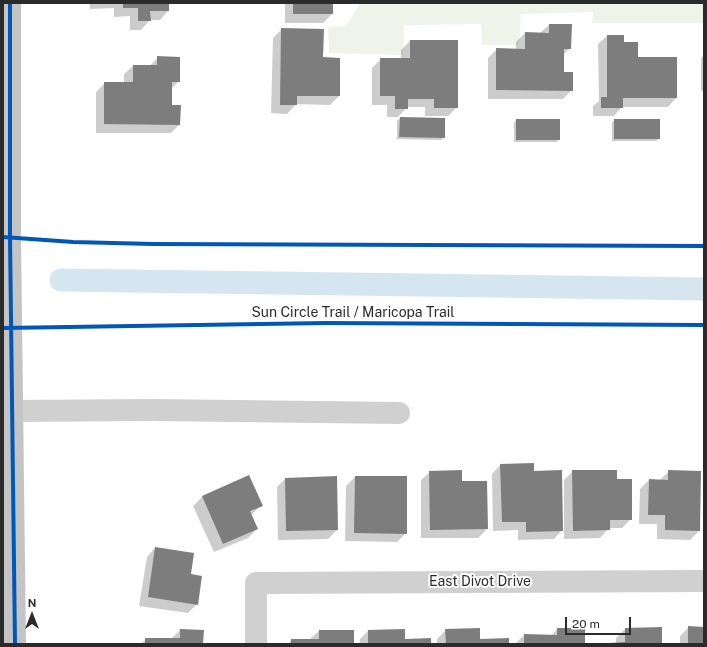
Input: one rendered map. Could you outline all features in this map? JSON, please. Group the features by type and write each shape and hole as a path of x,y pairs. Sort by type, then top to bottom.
{"main road":[{"path":"10,3 10,237 15,644"}],"street":[{"path":"12,411 152,410 398,413"},
{"name":"East Divot Drive","path":"256,644 256,583 704,581"}],"shaded area":[{"path":"360,3 704,3 704,23 592,23 593,12 521,14 519,45 482,45 481,24 404,25 403,55 329,53 328,27 346,26"}],"building":[{"path":"123,3 169,3 169,11 150,11 151,21 138,21 138,8 123,8"},
{"path":"293,3 333,3 333,14 293,14"},
{"path":"549,24 572,24 571,49 564,49 564,72 573,72 573,91 496,90 496,48 525,49 525,32 549,33"},
{"path":"281,28 324,29 323,57 340,58 340,96 297,96 297,105 280,105"},
{"path":"607,35 624,35 624,42 638,42 638,57 677,57 677,98 623,98 623,108 601,108 601,97 607,97"},
{"path":"410,40 458,40 458,108 434,108 434,99 408,99 408,109 395,109 395,96 380,96 380,58 410,58"},
{"path":"157,56 180,57 180,82 172,82 172,105 181,105 180,125 104,124 104,82 133,82 133,65 157,65"},
{"path":"400,117 445,118 445,138 399,137"},
{"path":"516,119 560,119 560,140 516,140"},
{"path":"614,119 660,119 660,139 614,139"},
{"path":"534,463 534,471 562,470 563,531 526,532 526,522 502,522 500,464"},
{"path":"462,470 462,481 487,481 488,529 430,530 429,471"},
{"path":"572,470 617,470 617,479 632,479 632,520 610,520 610,530 573,531"},
{"path":"668,470 701,471 700,531 665,530 665,515 648,515 649,479 668,480"},
{"path":"249,475 263,506 250,511 258,529 223,544 202,496"},
{"path":"337,476 338,530 286,531 285,478"},
{"path":"355,476 407,476 407,534 354,533"},
{"path":"155,547 194,553 191,574 202,576 198,605 148,597"},
{"path":"688,626 704,627 704,644 688,644"},
{"path":"662,627 662,644 609,644 625,642 625,628"},
{"path":"480,628 480,639 509,638 509,644 446,644 445,629"},
{"path":"557,628 585,628 585,644 524,644 524,634 557,635"},
{"path":"180,629 204,630 203,644 145,644 145,638 180,638"},
{"path":"405,629 405,639 431,638 431,644 368,644 368,630"},
{"path":"319,630 354,630 354,644 291,644 291,639 319,639"}],"waterway":[{"path":"61,280 704,289"}],"cycle path":[{"path":"10,3 10,237 15,644"},
{"path":"3,237 73,242 153,244 704,246"},
{"name":"Sun Circle Trail / Maricopa Trail","path":"3,328 326,323 704,325"}]}
